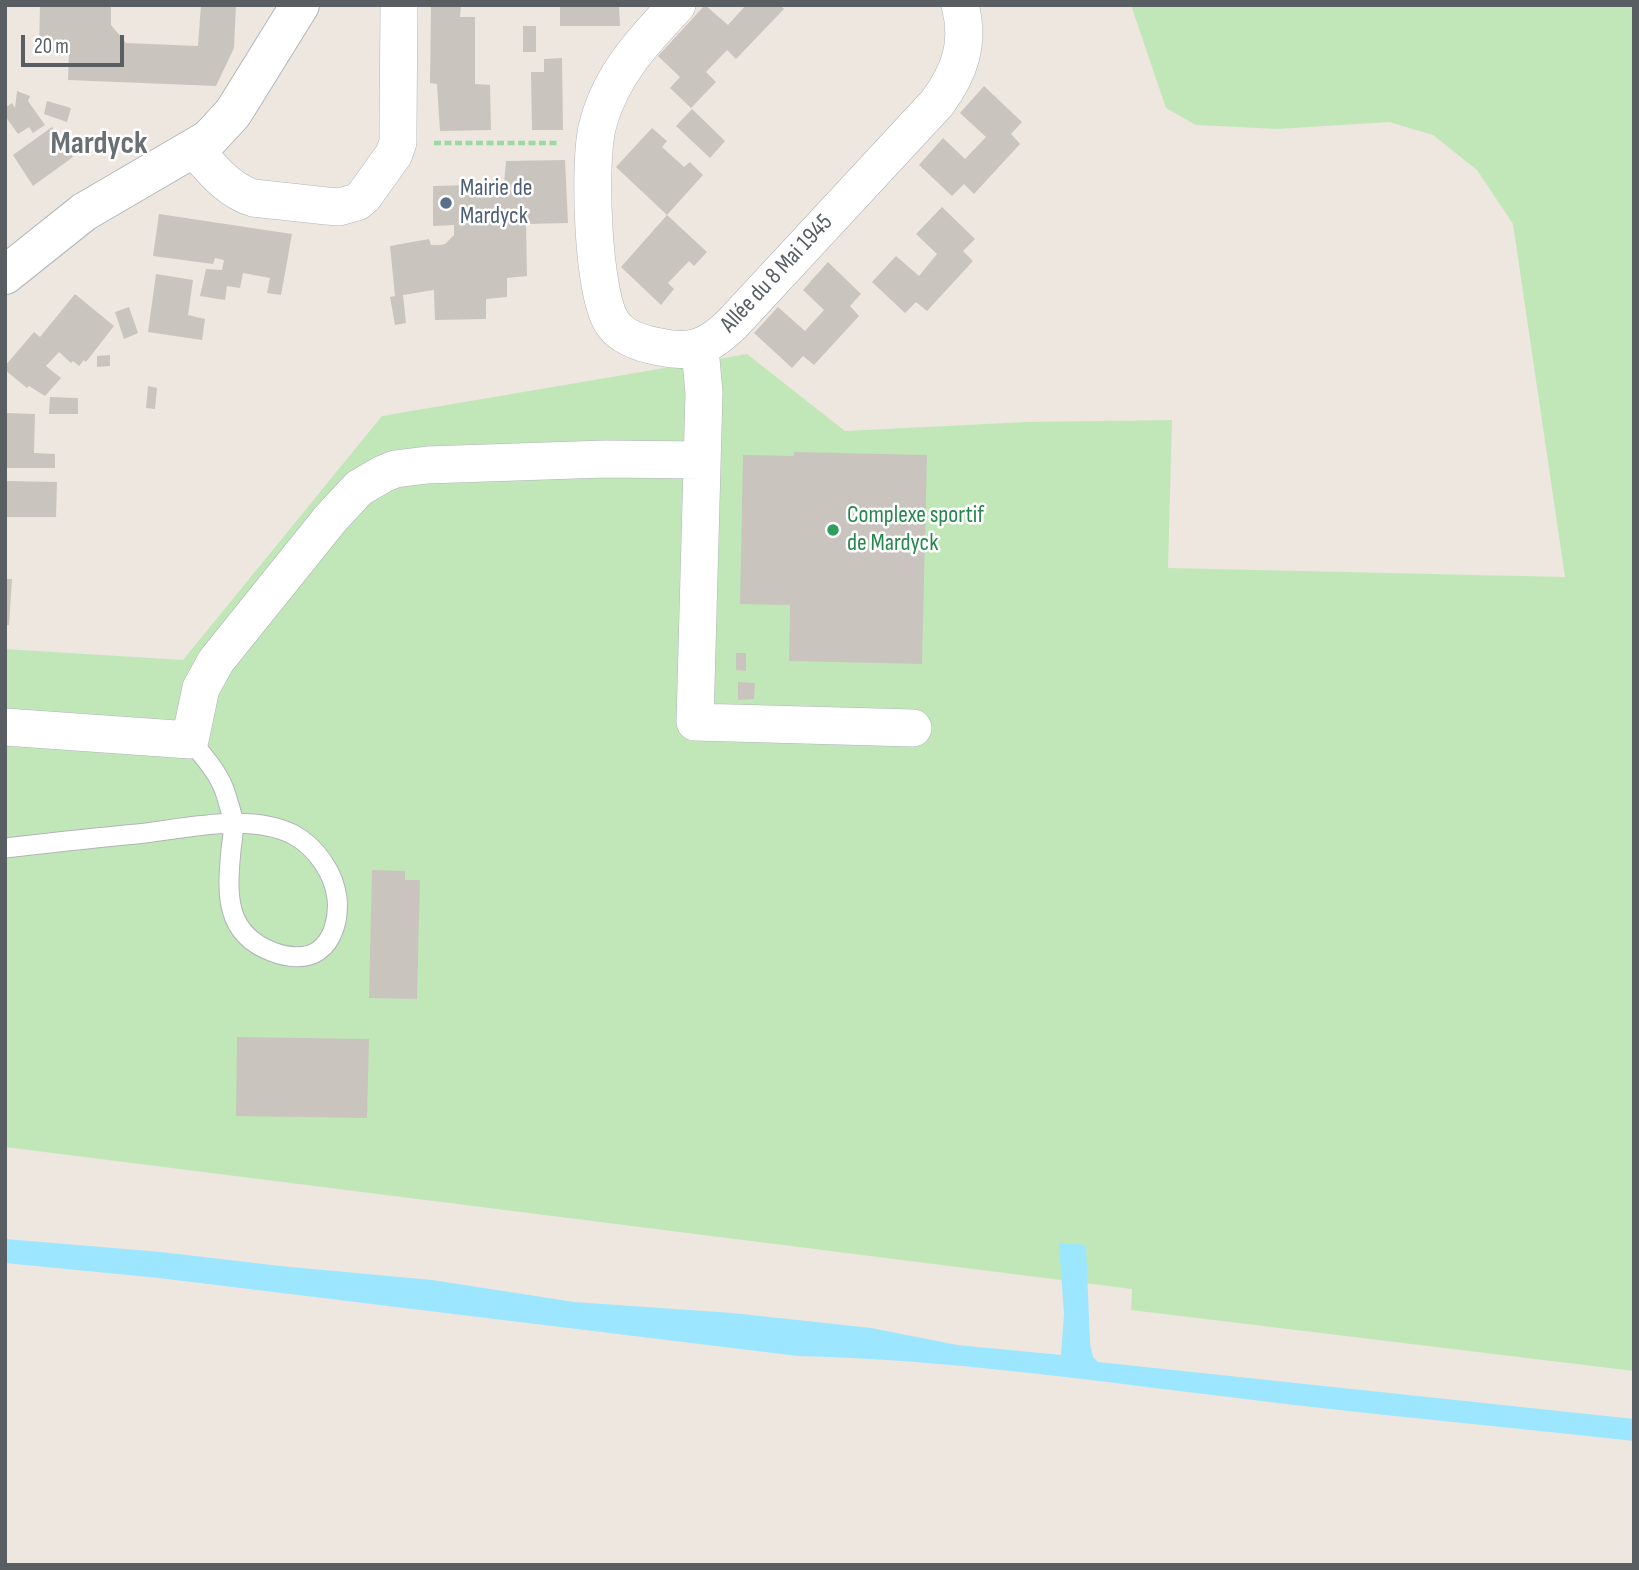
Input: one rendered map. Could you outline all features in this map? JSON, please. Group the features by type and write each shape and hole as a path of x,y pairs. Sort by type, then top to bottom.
{"street":[{"path":"5,275 84,212 209,139 233,113 300,5"},
{"path":"194,149 243,195 339,207 357,202 364,197 388,164 398,142 399,5"},
{"name":"Allée du 8 Mai 1945","path":"677,5 642,43 618,76 602,110 594,143 593,173 597,264 601,298 607,315 614,326 639,341 668,349 700,348 711,343 732,324 943,96 956,75 963,54 965,30 960,5"},
{"path":"700,348 704,393 695,722 913,728"},
{"path":"5,727 190,740 201,688 216,661 331,518 359,488 383,474 427,465 605,459 701,460"}],"lane":[{"path":"5,848 233,823 268,827 293,834 316,852 325,865 337,898 337,914 329,939 321,949 311,955 294,957 264,948 251,939 232,915 228,885 233,823 220,779 190,740"}],"path":[{"path":"398,142 594,143"}],"green space":[{"path":"1131,5 1634,5 1634,1371 1131,1310 1132,1289 5,1147 5,649 183,660 382,416 747,354 845,431 1026,422 1172,420 1168,568 1565,577 1513,224 1477,170 1433,135 1389,122 1278,129 1196,125 1166,108"}],"water":[{"path":"5,1239 432,1280 574,1302 732,1313 871,1328 957,1345 1061,1355 1064,1314 1059,1243 1086,1245 1090,1344 1093,1357 1098,1362 1634,1419 1634,1441 1330,1409 1014,1371 906,1361 798,1356 159,1278 5,1263"}],"building":[{"path":"40,5 111,5 111,25 126,43 198,46 201,5 236,5 234,48 216,86 68,80 69,53 39,50"},
{"path":"431,5 461,5 460,17 475,17 475,84 490,85 491,130 440,131 437,84 430,83"},
{"path":"560,5 619,5 620,26 560,26"},
{"path":"705,5 728,25 746,5 780,5 784,9 736,59 727,50 706,72 716,82 691,108 670,88 680,77 658,56"},
{"path":"523,26 536,26 536,52 523,52"},
{"path":"562,58 563,130 532,130 531,72 544,72 544,59"},
{"path":"984,86 1022,122 1011,134 1020,144 974,194 964,184 952,196 919,165 943,138 965,159 986,137 960,113"},
{"path":"17,91 30,96 28,101 45,125 33,133 29,127 18,134 5,116 5,108 12,103 15,108"},
{"path":"47,101 71,108 67,122 44,114"},
{"path":"692,109 725,141 710,158 676,126"},
{"path":"52,127 73,157 33,186 13,155"},
{"path":"652,128 667,141 662,147 684,167 690,162 703,175 667,215 616,167"},
{"path":"565,160 568,223 526,224 527,276 507,278 507,297 486,299 486,319 435,320 434,290 403,295 406,323 395,325 390,297 395,296 390,246 429,239 431,245 440,245 454,235 454,225 433,226 433,186 504,184 506,161"},
{"path":"942,207 975,239 963,251 973,261 927,311 916,302 905,313 872,282 896,256 919,276 937,254 916,234"},
{"path":"159,214 292,234 281,295 267,293 270,278 243,273 240,288 227,286 225,300 200,296 206,269 222,270 224,260 215,258 213,264 153,256"},
{"path":"667,215 707,252 694,266 689,261 668,283 674,289 661,305 621,267"},
{"path":"828,262 861,294 850,306 859,316 814,365 803,356 792,368 754,333 778,307 805,331 824,310 803,290"},
{"path":"156,274 193,280 188,315 205,319 202,340 148,332"},
{"path":"75,294 114,326 86,362 84,360 79,366 73,361 71,363 59,352 46,366 61,378 45,396 29,386 27,388 5,370 5,366 34,332 40,337"},
{"path":"129,307 138,333 124,339 115,312"},
{"path":"110,355 110,366 97,367 97,356"},
{"path":"148,386 157,388 155,409 146,408"},
{"path":"50,397 78,398 78,414 49,414"},
{"path":"5,413 35,414 34,453 55,454 55,468 5,468"},
{"name":"Complexe sportif de Mardyck","path":"794,452 927,455 922,664 789,661 790,605 740,604 743,455 794,456"},
{"path":"5,481 57,482 56,517 5,517"},
{"path":"5,579 12,579 9,625 5,625"},
{"path":"736,653 746,653 746,671 736,670"},
{"path":"738,682 755,683 754,699 738,700"},
{"path":"372,870 405,871 405,880 420,880 417,999 369,998"},
{"path":"237,1037 369,1039 367,1118 236,1116"}],"place":[{"name":"Mairie de Mardyck","path":"446,203"},
{"name":"Complexe sportif de Mardyck","path":"833,530"}],"district":[{"name":"Mardyck","path":"99,145"}]}
